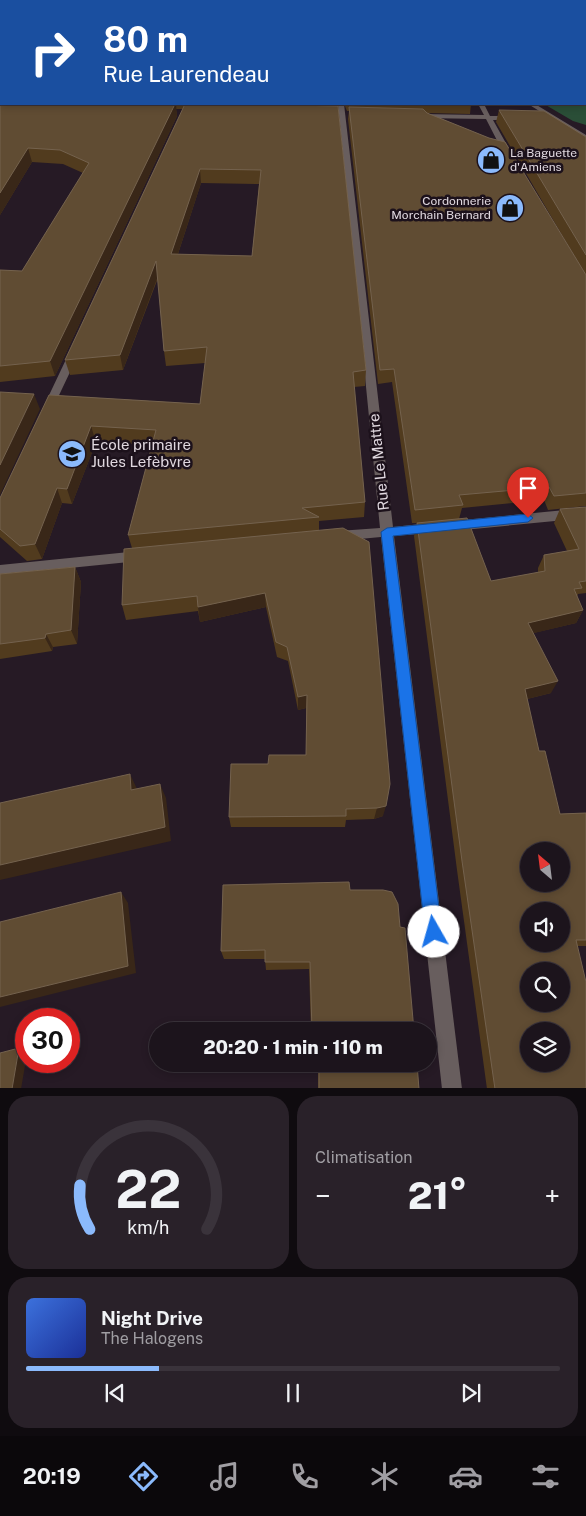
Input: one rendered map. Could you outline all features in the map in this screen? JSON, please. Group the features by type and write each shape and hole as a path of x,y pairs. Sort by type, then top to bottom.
{"street":[{"name":"Rue Le Mattre","path":"341,105 387,532 452,1088"},
{"path":"481,105 514,165"},
{"path":"533,105 586,138"},
{"path":"538,116 548,115"},
{"path":"415,116 521,118"},
{"path":"424,116 428,122 434,125"},
{"path":"494,149 507,152"},
{"path":"42,422 79,341"},
{"path":"325,538 586,513"},
{"path":"0,570 149,555"}],"green space":[{"path":"546,105 586,105 586,125 573,121"}],"building":[{"path":"0,105 175,105 50,361 0,366 0,270 22,271 89,163 60,150 28,148 0,193"},
{"path":"185,105 338,106 366,370 353,372 365,502 302,508 319,517 128,535 156,430 91,426 67,489 57,488 35,544 20,546 0,529 0,498 49,395 200,404 207,347 164,351 156,261 120,355 65,360","holes":["200,169 261,170 252,256 171,254"]},
{"path":"349,107 423,109 427,113 489,138 505,142 586,275 586,493 554,496 549,487 459,495 463,505 415,510 394,369 380,370"},
{"path":"499,110 544,111 586,137 586,255"},
{"path":"0,392 34,394 0,465"},
{"path":"586,507 586,581 579,582 582,588 574,589 583,610 528,623 558,681 525,689 539,751 545,751 560,814 586,813 586,940 576,940 586,982 586,1088 495,1088 462,861 417,523 467,518 491,581 545,571 544,555 579,549 560,509"},
{"path":"343,528 369,542 390,784 386,806 346,809 346,816 229,817 231,764 268,764 269,755 306,755 307,695 298,697 287,647 276,642 265,593 198,607 197,596 122,605 124,549"},
{"path":"75,567 71,630 46,634 45,638 0,644 0,574"},
{"path":"130,774 131,790 160,784 165,827 0,865 0,803"},
{"path":"349,882 350,890 383,890 392,892 398,904 400,927 405,928 413,1022 312,1022 310,962 265,962 265,950 221,951 223,885"},
{"path":"121,892 128,966 0,997 0,922"},
{"path":"15,1049 15,1071 12,1088 0,1088 0,1053"},
{"path":"319,1072 418,1072 419,1088 319,1088"}],"place":[{"name":"La Baguette d'Amiens","path":"491,160"},
{"name":"Cordonnerie Morchain Bernard","path":"510,208"},
{"name":"École primaire Jules Lefèbvre","path":"72,454"}],"route":[{"path":"434,932 387,532 528,518"}]}
